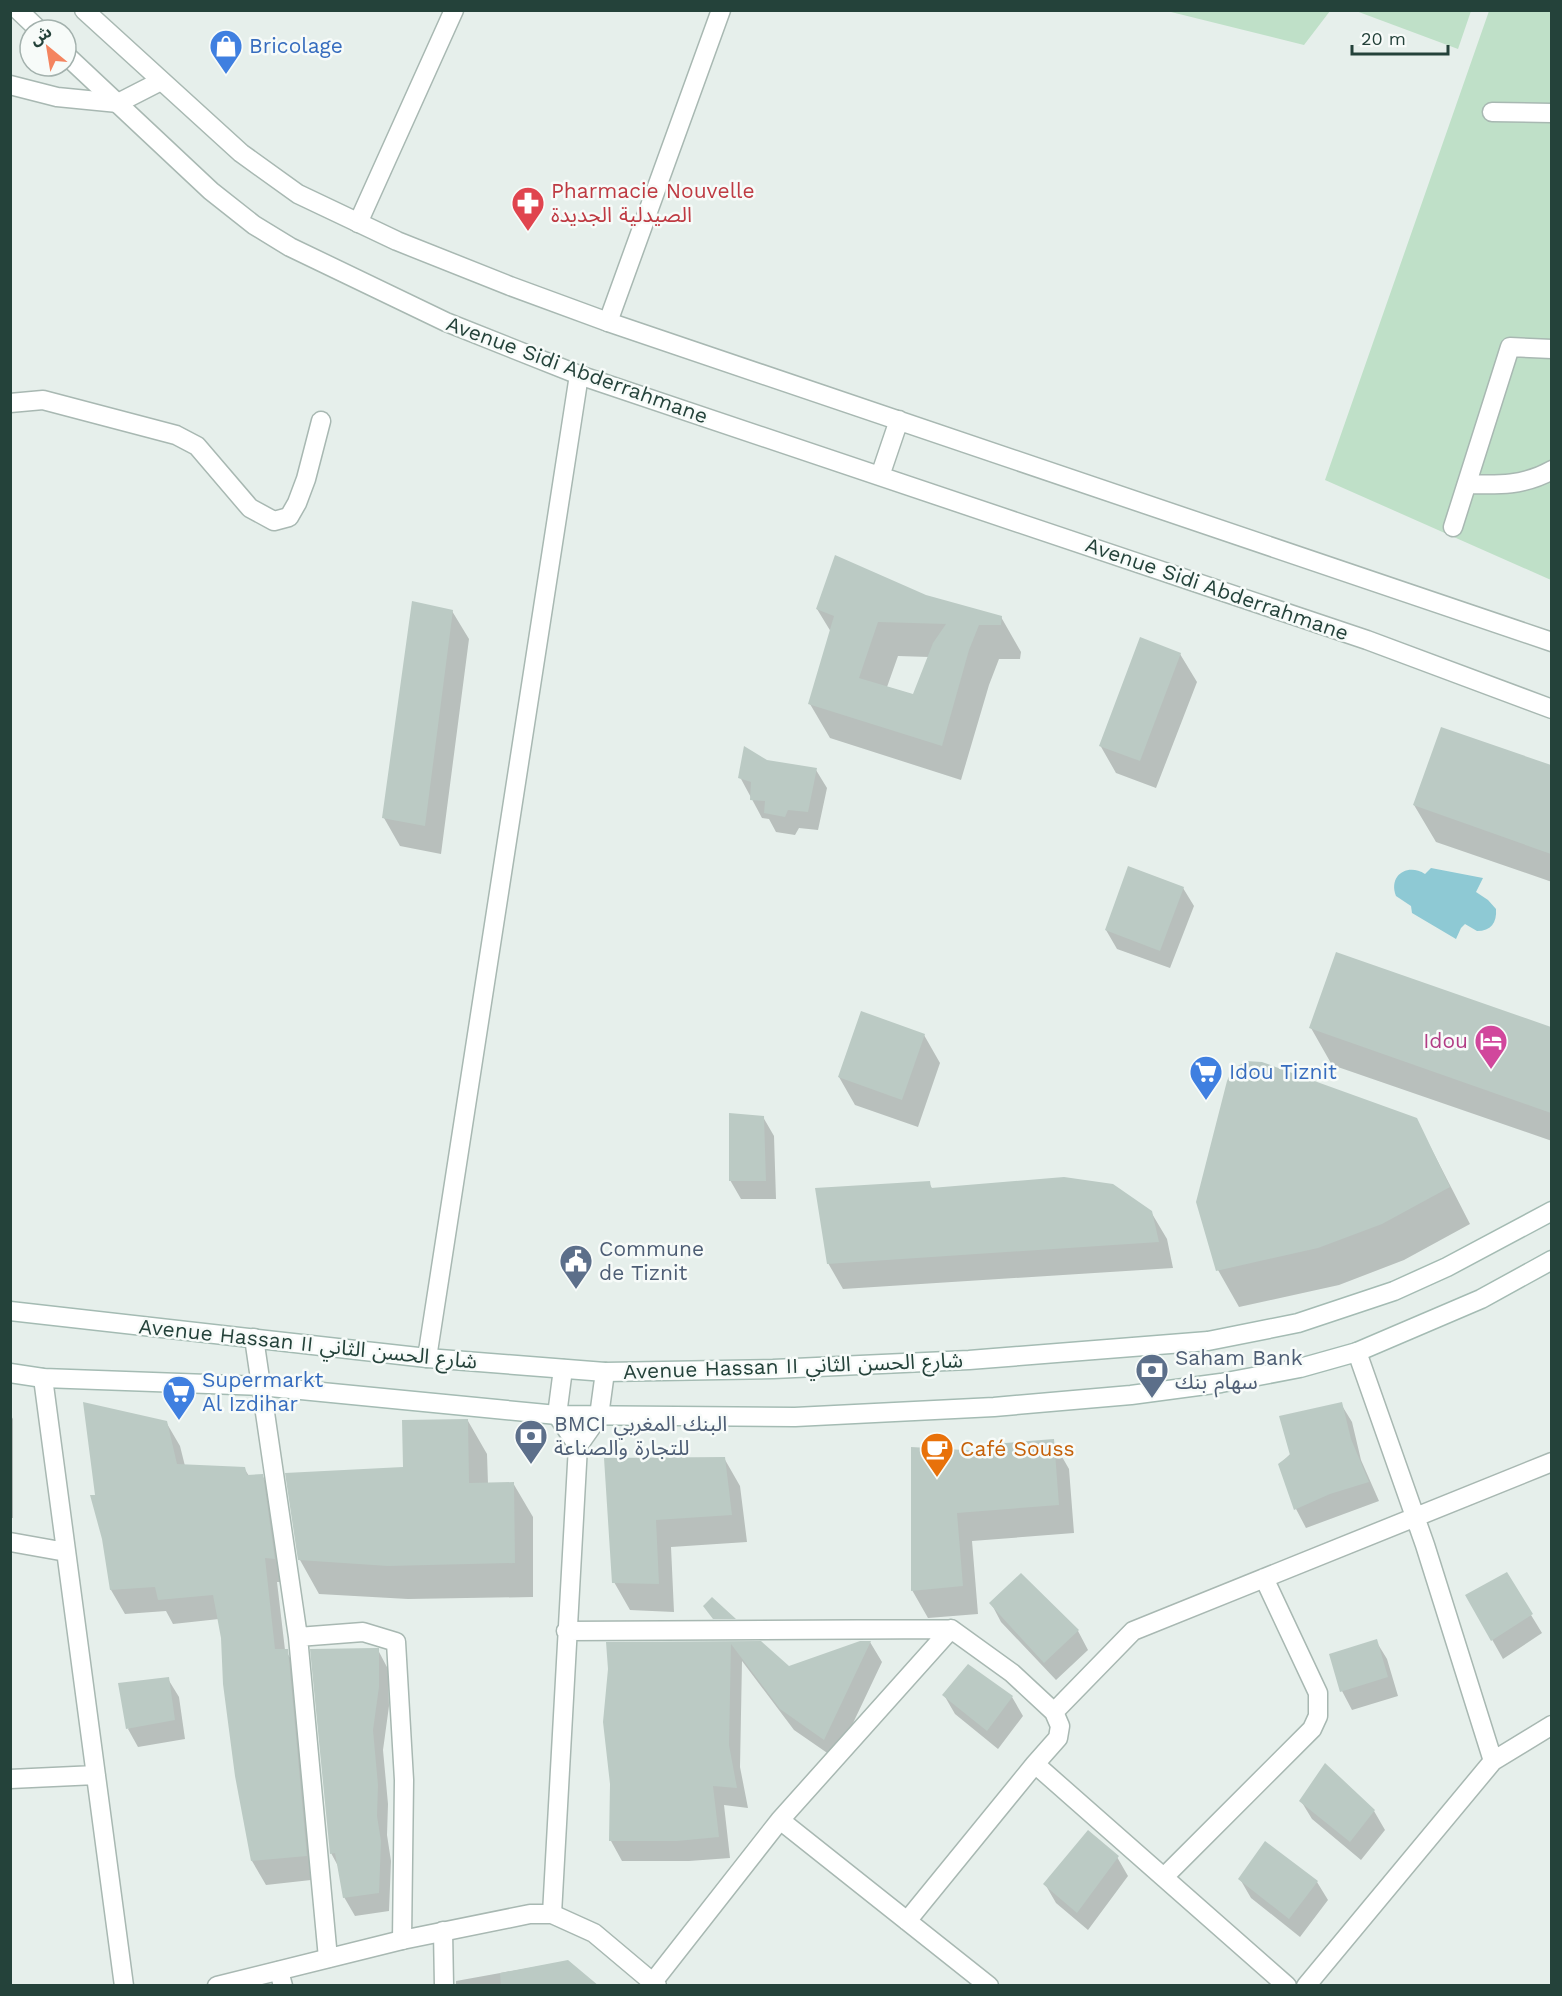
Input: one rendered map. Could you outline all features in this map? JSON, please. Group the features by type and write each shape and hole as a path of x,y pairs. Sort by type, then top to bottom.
{"street":[{"path":"84,10 159,82 241,153 298,194 358,223 510,286 609,322 1551,642"},
{"path":"609,322 721,10"},
{"path":"358,223 454,11"},
{"name":"Avenue Sidi Abderrahmane","path":"78,66 211,191 254,225 290,247 446,322 579,375 1367,640 1551,709"},
{"path":"10,85 57,97 118,103 159,82"},
{"path":"1492,112 1551,113"},
{"path":"1453,527 1510,347 1551,349"},
{"path":"427,1358 579,375"},
{"path":"10,403 43,400 176,435 197,446 250,508 274,521 288,517 297,503 321,421"},
{"path":"880,476 899,420"},
{"path":"1467,484 1508,485 1526,482 1551,470"},
{"name":"Avenue Hassan II شارع الحسن الثاني","path":"10,1311 427,1358 605,1372 750,1370 958,1361 1208,1341 1298,1323 1383,1295 1447,1267 1551,1211"},
{"path":"10,1372 43,1378 260,1386 557,1415 795,1417 1006,1406 1131,1395 1221,1383 1300,1368 1357,1352 1481,1299 1551,1260"},
{"path":"254,1338 298,1637 328,1958"},
{"path":"1357,1352 1415,1518 1493,1761"},
{"path":"563,1369 557,1415 578,1446"},
{"path":"552,1914 578,1446 599,1416 605,1372"},
{"path":"43,1378 124,1986"},
{"path":"1054,1712 1133,1631 1551,1462"},
{"path":"10,1542 66,1552"},
{"path":"1164,1877 1312,1729 1318,1716 1318,1693 1264,1578"},
{"path":"566,1631 951,1629 1012,1673 1054,1712 1060,1726 1058,1738 907,1921"},
{"path":"217,1986 281,1978 328,1958 443,1931 530,1914 552,1914 594,1933 655,1984 780,1820 951,1629"},
{"path":"298,1637 363,1632 396,1641 404,1780 402,1940"},
{"path":"1306,1986 1493,1761 1551,1725"},
{"path":"1035,1764 1287,1986"},
{"path":"10,1779 96,1775"},
{"path":"780,1820 989,1986"},
{"path":"443,1931 444,1986"}],"green space":[{"path":"1330,10 1304,45 1167,11"},
{"path":"1356,11 1471,11 1458,49"},
{"path":"1489,11 1551,11 1551,580 1325,480"}],"water":[{"path":"1431,868 1483,878 1476,892 1496,909 1492,925 1486,930 1477,931 1465,924 1456,939 1412,913 1411,906 1396,896 1394,889 1397,877 1401,873 1412,870 1425,874"}],"building":[{"path":"835,555 926,595 1002,616 1001,625 979,625 969,650 942,746 808,704 834,616 816,609","holes":["878,622 946,624 933,643 913,694 859,678"]},
{"path":"412,601 453,610 425,826 382,818"},
{"path":"1140,637 1181,653 1140,761 1099,746"},
{"path":"1441,727 1551,765 1551,854 1413,805"},
{"path":"744,746 767,760 817,768 808,812 788,810 785,817 764,813 765,801 750,800 751,782 738,778"},
{"path":"1128,866 1184,887 1160,951 1105,930"},
{"name":"Idou","path":"1336,952 1551,1027 1551,1113 1309,1028"},
{"path":"861,1011 925,1034 902,1100 838,1077"},
{"path":"1246,1061 1262,1062 1417,1118 1450,1187 1382,1224 1318,1248 1216,1271 1196,1202 1227,1081 1231,1072"},
{"path":"729,1113 764,1116 766,1181 729,1181"},
{"path":"1064,1177 1113,1184 1152,1211 1159,1242 827,1264 815,1188 930,1181 931,1188"},
{"path":"83,1402 167,1421 177,1464 245,1467 247,1475 263,1474 275,1559 265,1558 275,1649 288,1649 307,1856 251,1861 235,1776 223,1684 221,1638 213,1595 158,1600 155,1587 110,1590 102,1539 90,1495 95,1495"},
{"path":"1342,1402 1351,1439 1369,1482 1330,1494 1294,1510 1278,1464 1290,1455 1279,1416"},
{"path":"468,1419 469,1483 514,1482 515,1563 388,1566 298,1560 285,1473 403,1467 402,1420"},
{"path":"1054,1439 1059,1505 957,1513 963,1586 911,1591 911,1447 981,1451 981,1445"},
{"path":"725,1457 732,1515 656,1520 659,1584 612,1583 604,1458"},
{"path":"1507,1572 1533,1614 1491,1641 1465,1595"},
{"path":"1021,1573 1079,1630 1044,1663 989,1603"},
{"path":"712,1597 736,1619 713,1619 703,1606"},
{"path":"1377,1639 1388,1677 1340,1692 1329,1654"},
{"path":"761,1641 789,1666 860,1641 871,1641 824,1740 780,1709 731,1644 729,1745 737,1788 713,1786 719,1837 677,1841 609,1841 610,1784 603,1722 608,1669 606,1642"},
{"path":"379,1648 379,1687 373,1730 378,1785 377,1816 381,1841 379,1893 343,1898 335,1853 330,1854 310,1649"},
{"path":"968,1664 1013,1696 987,1731 942,1695"},
{"path":"169,1677 175,1720 126,1729 118,1683"},
{"path":"1325,1763 1375,1810 1350,1842 1299,1801"},
{"path":"1088,1830 1119,1856 1077,1913 1043,1884"},
{"path":"1265,1841 1318,1881 1289,1919 1238,1879"},
{"path":"568,1960 599,1986 501,1986 500,1973"}],"place":[{"name":"Bricolage","path":"226,75"},
{"name":"Pharmacie Nouvelle الصيدلية الجديدة","path":"528,232"},
{"name":"Idou","path":"1491,1070"},
{"name":"Idou Tiznit","path":"1206,1101"},
{"name":"Commune de Tiznit","path":"576,1290"},
{"name":"Saham Bank سهام بنك","path":"1152,1399"},
{"name":"Supermarkt Al Izdihar","path":"179,1421"},
{"name":"BMCI البنك المغربي للتجارة والصناعة","path":"531,1465"},
{"name":"Café Souss","path":"937,1478"}]}
